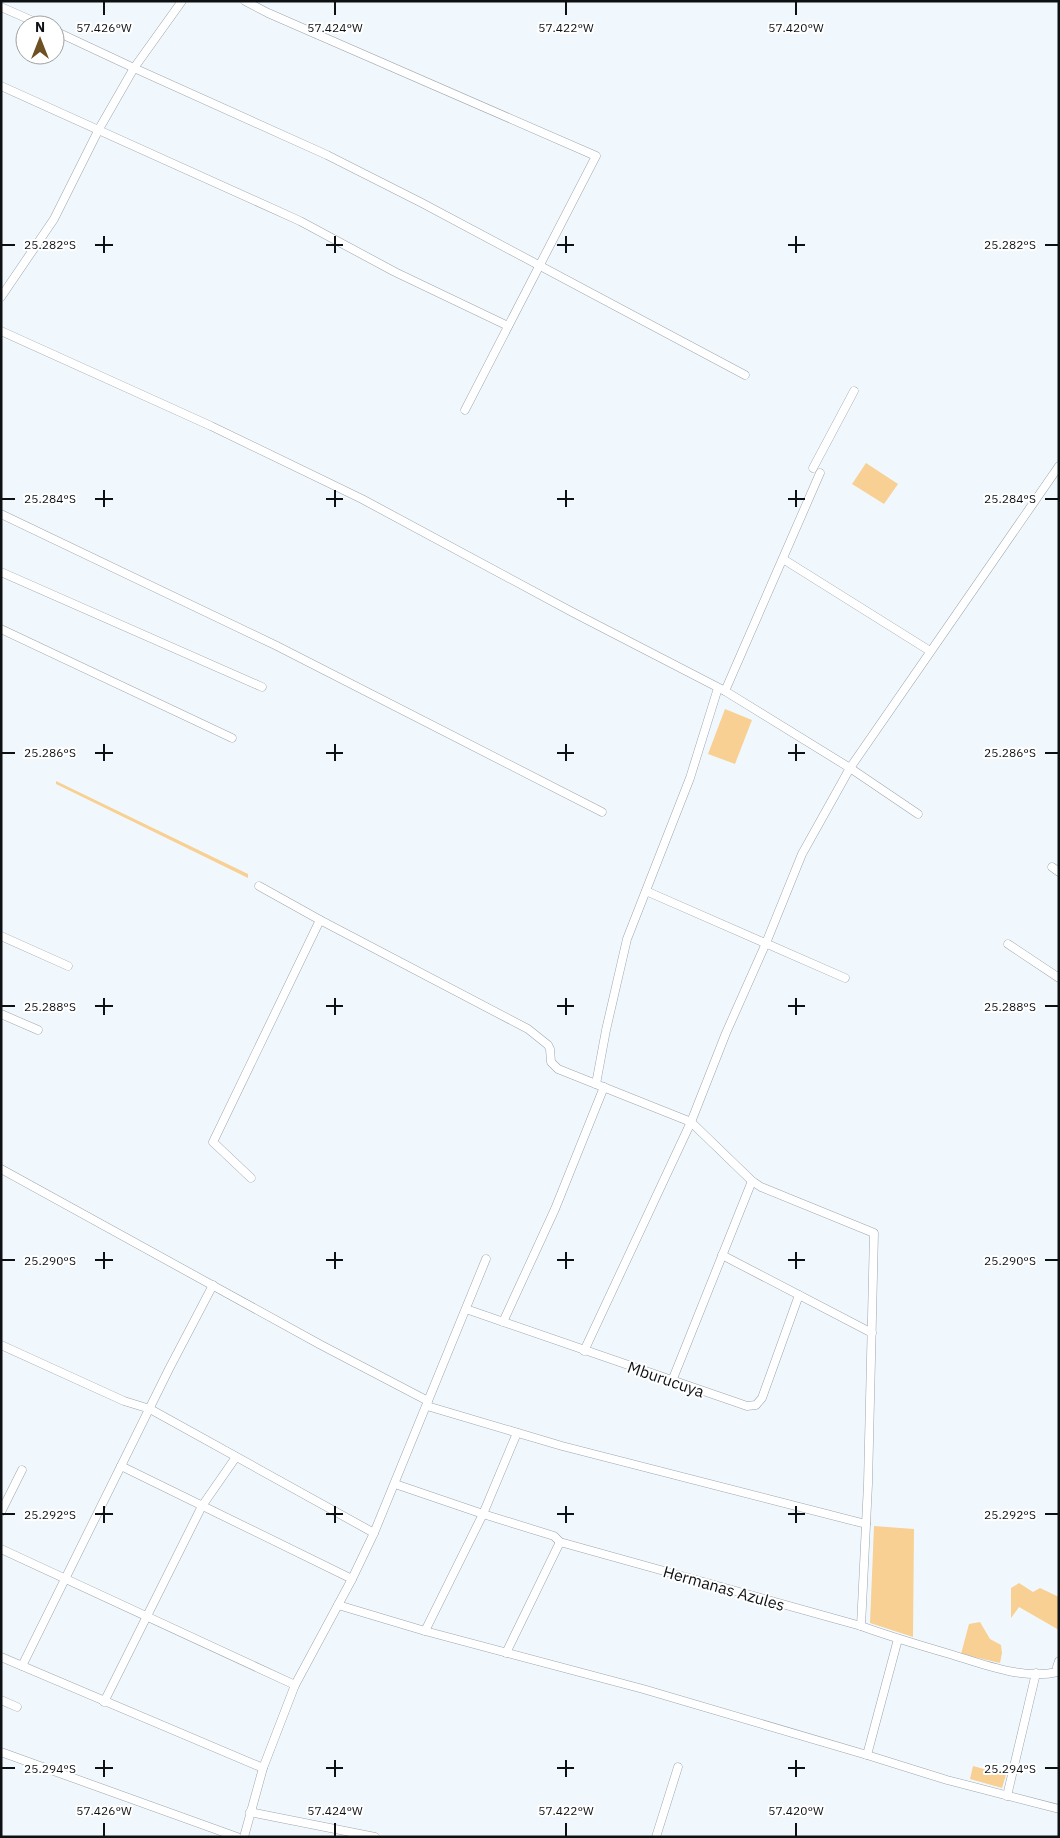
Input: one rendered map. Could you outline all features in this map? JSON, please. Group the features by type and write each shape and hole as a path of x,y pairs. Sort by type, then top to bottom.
{"street":[{"path":"1,297 54,219 98,129 134,68 182,1"},
{"path":"245,1 277,17 596,156 465,410"},
{"path":"1,7 19,15"},
{"path":"65,36 327,155 422,203 745,375"},
{"path":"1,86 300,221 395,272 508,326"},
{"path":"1,331 318,477 722,690 850,768 918,814"},
{"path":"596,1084 606,1030 627,939 722,690 783,559 817,470 854,391"},
{"path":"584,1350 691,1122 726,1033 766,943 802,854 850,768 1059,466"},
{"path":"1,514 277,646 602,812"},
{"path":"783,559 930,651"},
{"path":"1,572 262,687"},
{"path":"1,629 232,738"},
{"path":"259,886 528,1029 548,1045 552,1064 558,1069 644,1105 691,1122 752,1181 761,1187 874,1233 866,1524 861,1626"},
{"path":"646,891 845,978"},
{"path":"251,1178 213,1142 320,920"},
{"path":"1,936 68,966"},
{"path":"1008,944 1059,978"},
{"path":"1,1014 38,1030"},
{"path":"503,1322 555,1209 604,1087"},
{"path":"1,1169 427,1404 517,1433 695,1481 866,1524"},
{"path":"672,1381 752,1181"},
{"path":"722,1255 872,1333"},
{"path":"244,1837 263,1768 296,1685 374,1533 486,1259"},
{"path":"22,1666 213,1285"},
{"name":"Mburucuya","path":"466,1309 740,1405 756,1405 762,1398 799,1295"},
{"path":"1,1345 124,1401 150,1409 374,1533"},
{"path":"425,1630 483,1514 517,1433"},
{"path":"104,1702 202,1506 236,1457"},
{"path":"122,1466 352,1579"},
{"path":"1,1512 22,1470"},
{"name":"Hermanas Azules","path":"395,1484 554,1536 560,1542 861,1626 898,1639 991,1666 1020,1672 1050,1674 1058,1667"},
{"path":"506,1653 560,1542"},
{"path":"1,1549 296,1685"},
{"path":"338,1605 506,1653 643,1689 947,1780 1059,1809"},
{"path":"867,1755 898,1639"},
{"path":"1,1657 263,1768"},
{"path":"1007,1796 1036,1673"},
{"path":"1,1700 17,1706"},
{"path":"1,1752 237,1837"},
{"path":"656,1837 678,1767"},
{"path":"250,1812 375,1837"}],"shaded area":[{"path":"866,463 898,484 884,504 852,484"},
{"path":"725,709 752,720 735,764 708,754"},
{"path":"56,781 248,874 248,878 56,784"},
{"path":"874,1526 914,1529 913,1637 870,1623"},
{"path":"1019,1583 1033,1592 1040,1588 1059,1597 1059,1630 1019,1607 1011,1618 1011,1588"},
{"path":"980,1622 990,1639 1001,1645 1000,1663 961,1654 969,1624"},
{"path":"973,1766 1006,1775 1002,1788 970,1779"}]}
